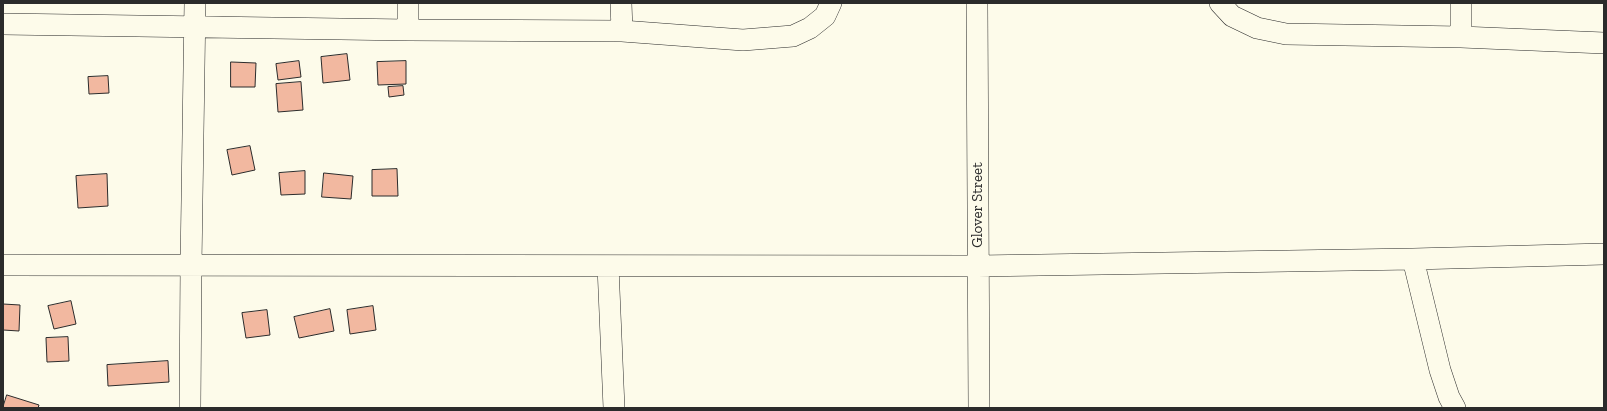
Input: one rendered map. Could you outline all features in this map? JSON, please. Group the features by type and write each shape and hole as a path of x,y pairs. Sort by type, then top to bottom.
{"street":[{"path":"190,408 191,265 196,27 195,3"},
{"path":"408,3 408,30"},
{"path":"622,3 622,31"},
{"path":"3,24 408,30 622,31 743,40 793,36 810,28 825,16 832,3"},
{"name":"Glover Street","path":"977,3 979,408"},
{"path":"1220,3 1232,16 1257,28 1286,34 1461,37 1604,43"},
{"path":"1461,3 1461,37"},
{"path":"3,265 978,266 1413,259 1604,254"},
{"path":"1413,259 1440,370 1449,397 1455,408"},
{"path":"608,266 614,408"}],"building":[{"path":"347,54 350,80 323,83 321,57"},
{"path":"299,61 301,77 278,80 276,64"},
{"path":"406,61 406,84 378,85 377,62"},
{"path":"231,62 256,63 255,87 231,87"},
{"path":"108,76 109,93 89,94 88,77"},
{"path":"301,82 303,110 278,112 276,84"},
{"path":"403,86 404,95 389,97 388,87"},
{"path":"250,146 255,170 232,175 227,150"},
{"path":"397,169 398,196 372,196 372,170"},
{"path":"305,171 305,194 281,195 279,173"},
{"path":"324,173 353,176 351,199 322,197"},
{"path":"107,174 108,206 78,208 76,176"},
{"path":"71,301 76,324 54,329 48,306"},
{"path":"3,304 20,305 19,331 3,330"},
{"path":"373,306 376,330 350,334 347,310"},
{"path":"330,309 334,331 299,338 294,317"},
{"path":"267,310 270,335 246,338 242,313"},
{"path":"68,337 69,361 47,362 46,338"},
{"path":"168,361 169,382 108,386 107,365"},
{"path":"7,395 39,405 38,408 3,408"}]}
